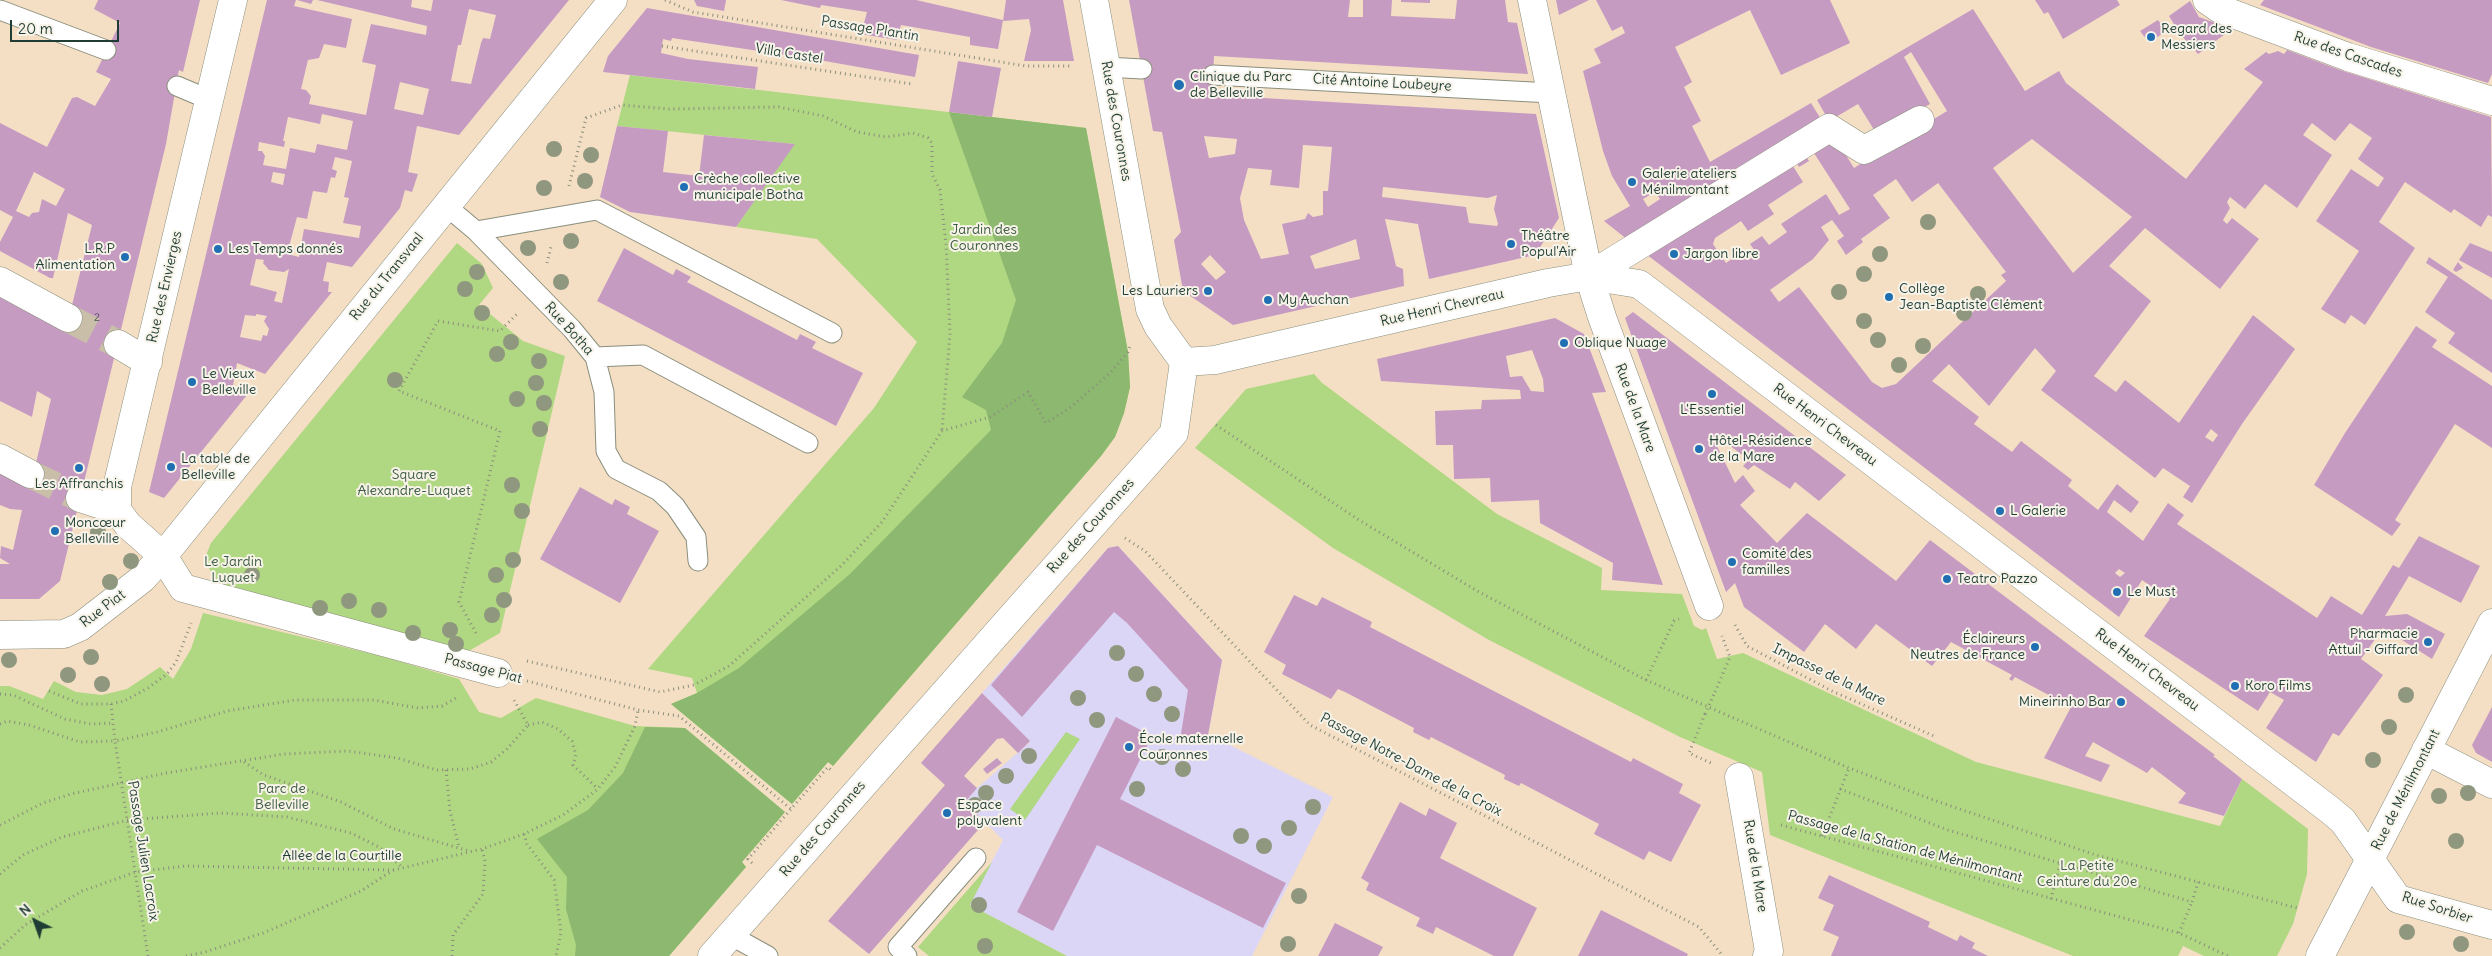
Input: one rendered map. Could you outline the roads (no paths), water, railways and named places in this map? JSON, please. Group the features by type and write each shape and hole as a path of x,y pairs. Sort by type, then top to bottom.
{"street":[{"name":"Rue des Envierges","path":"117,510 117,487 233,0"},
{"name":"Rue du Transvaal","path":"163,556 445,205 613,0"},
{"name":"Rue des Couronnes","path":"712,956 1174,433 1184,362 1158,326 1150,309 1094,0"},
{"name":"Rue de la Mare","path":"1532,0 1589,276 1602,317 1709,606"},
{"name":"Rue des Cascades","path":"2207,0 2220,9 2348,56 2492,101"},
{"path":"1589,276 1829,128 1864,150 1920,120"},
{"name":"Rue Henri Chevreau","path":"1184,362 1215,360 1548,283 1589,276 1639,284 2330,810 2343,821 2371,859"},
{"path":"0,281 68,318"},
{"path":"118,344 148,362"},
{"path":"0,458 30,474"},
{"path":"80,498 117,510 128,525 163,556"},
{"name":"Passage Piat","path":"163,556 183,588 498,673"},
{"name":"Rue Piat","path":"0,635 64,634 80,627 142,578 163,556"},
{"name":"Rue de Ménilmontant","path":"2320,956 2492,623"},
{"path":"2426,750 2492,784"},
{"name":"Rue de la Mare","path":"1739,777 1769,951 1767,956"},
{"name":"Rue Sorbier","path":"2371,859 2398,899 2492,925"}],"lane":[{"path":"0,10 106,50"},
{"path":"1106,67 1142,69"},
{"name":"Cité Antoine Loubeyre","path":"1213,75 1551,93"},
{"path":"177,86 210,100"},
{"name":"Rue Botha","path":"445,205 476,231 596,357 604,392 606,451 616,469 659,491 675,506 696,537 698,561"},
{"path":"476,231 597,210 832,333"},
{"path":"596,357 643,355 808,443"},
{"path":"908,956 898,947 976,858"},
{"path":"730,935 768,956"}],"tunnel":[{"path":"68,318 118,344"},
{"path":"30,474 80,498"}],"place":[{"name":"Regard des Messiers","path":"2151,37"},
{"name":"Clinique du Parc de Belleville","path":"1179,85"},
{"name":"Galerie ateliers Ménilmontant","path":"1632,182"},
{"name":"Crèche collective municipale Botha","path":"684,187"},
{"name":"Théâtre Popul'Air","path":"1511,244"},
{"name":"Les Temps donnés","path":"218,249"},
{"name":"Jargon libre","path":"1674,254"},
{"name":"L.R.P Alimentation","path":"125,257"},
{"name":"Les Lauriers","path":"1208,291"},
{"name":"Collège Jean-Baptiste Clément","path":"1889,297"},
{"name":"My Auchan","path":"1268,300"},
{"name":"Oblique Nuage","path":"1564,343"},
{"name":"Le Vieux Belleville","path":"192,382"},
{"name":"L'Essentiel","path":"1712,394"},
{"name":"Hôtel-Résidence de la Mare","path":"1699,449"},
{"name":"La table de Belleville","path":"171,467"},
{"name":"Les Affranchis","path":"79,468"},
{"name":"L Galerie","path":"2000,511"},
{"name":"Moncœur Belleville","path":"55,531"},
{"name":"Comité des familles","path":"1732,562"},
{"name":"Teatro Pazzo","path":"1947,579"},
{"name":"Le Must","path":"2117,592"},
{"name":"Pharmacie Attuil - Giffard","path":"2428,642"},
{"name":"Éclaireurs Neutres de France","path":"2035,647"},
{"name":"Koro Films","path":"2235,686"},
{"name":"Mineirinho Bar","path":"2121,702"},
{"name":"École maternelle Couronnes","path":"1129,747"},
{"name":"Espace polyvalent","path":"947,813"}],"park label":[{"name":"Jardin des Couronnes","path":"984,238"},
{"name":"Square Alexandre-Luquet","path":"414,484"},
{"name":"Le Jardin Luquet","path":"233,570"},
{"name":"Parc de Belleville","path":"282,798"},
{"name":"La Petite Ceinture du 20e","path":"2087,874"}]}
